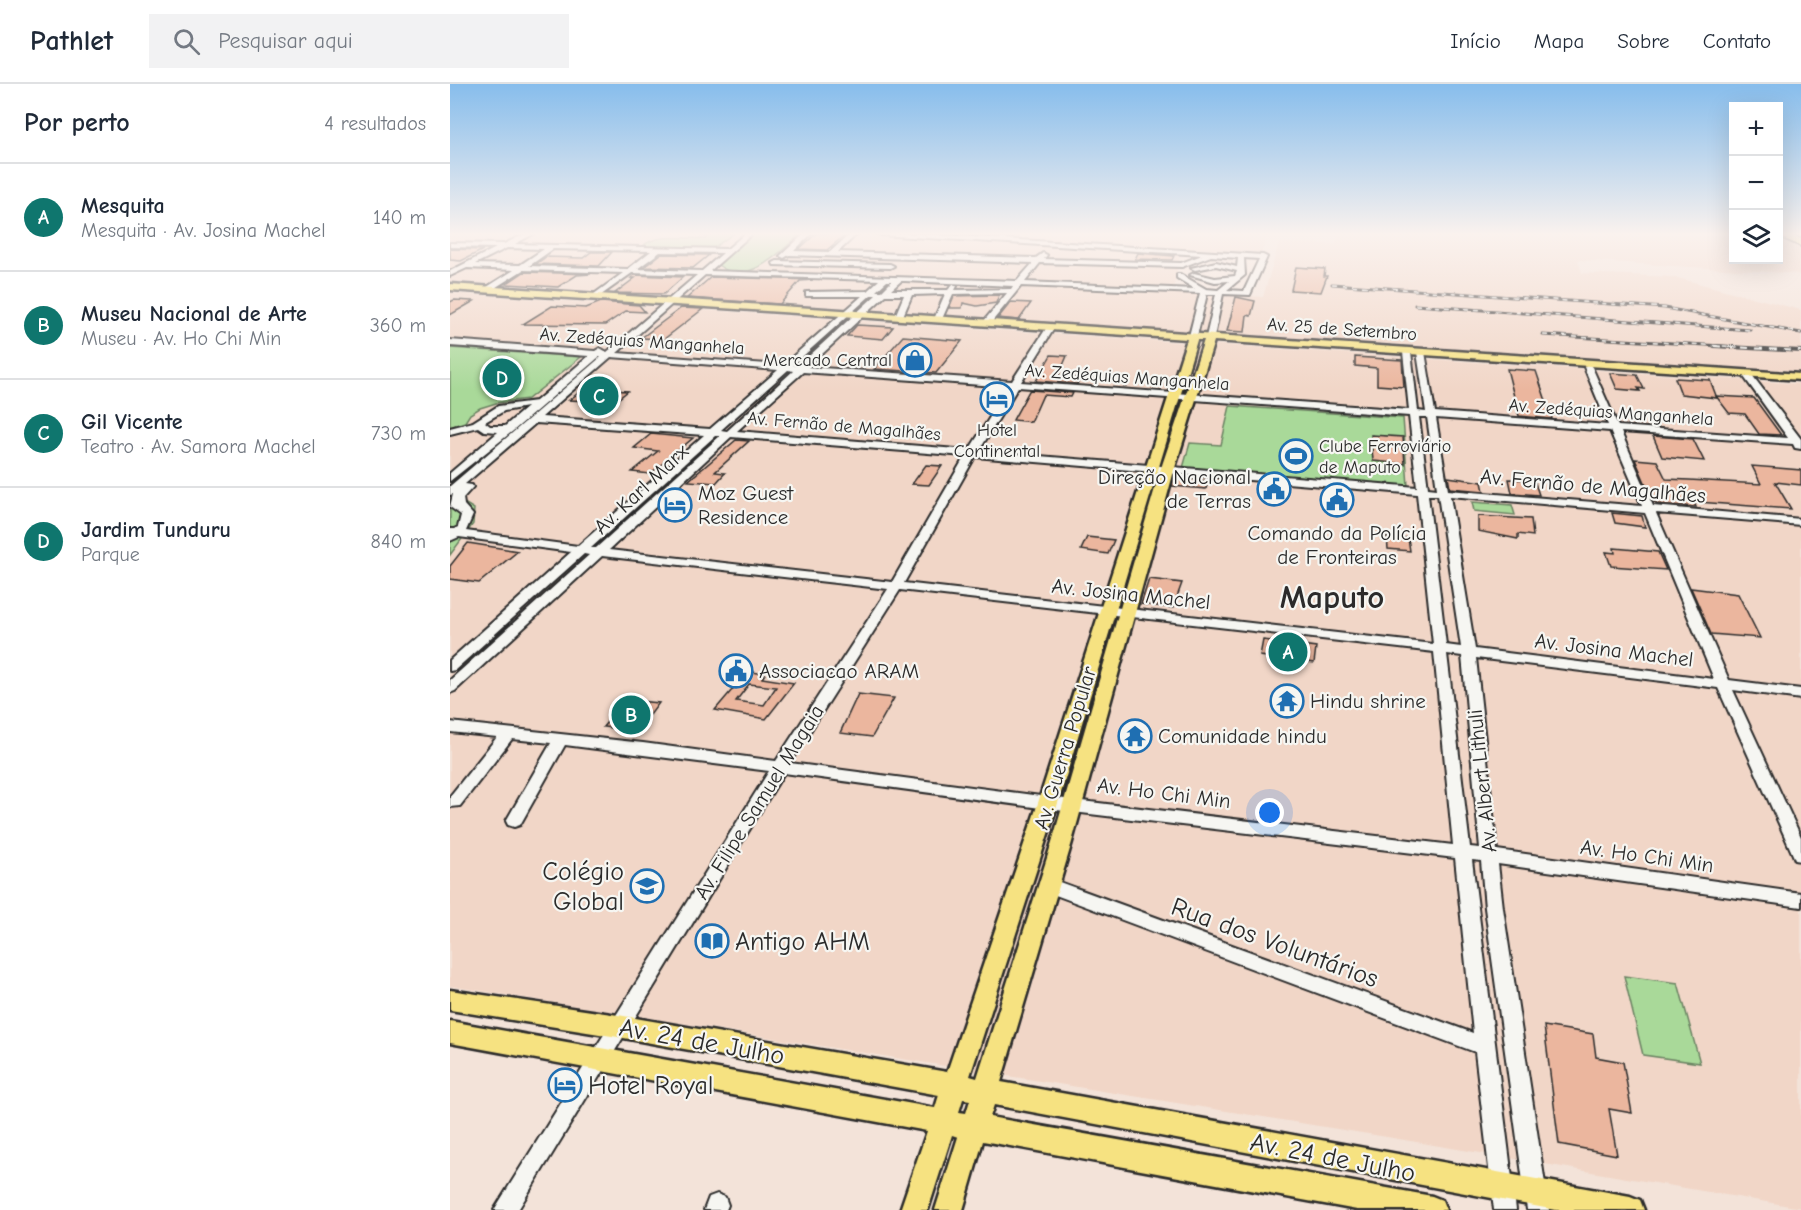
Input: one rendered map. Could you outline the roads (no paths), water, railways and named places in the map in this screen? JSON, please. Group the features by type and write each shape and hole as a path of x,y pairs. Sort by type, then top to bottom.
{"main road":[{"path":"450,287 668,304"},
{"path":"450,292 860,316"},
{"name":"Av. 25 de Setembro","path":"860,316 899,316 987,322 1050,329"},
{"name":"Av. 25 de Setembro","path":"860,316 1801,379"},
{"name":"Av. Guerra Popular","path":"914,1210 952,1086 1048,803 1107,612 1158,470 1181,396 1193,338"},
{"name":"Av. Guerra Popular","path":"949,1210 1072,804 1125,615 1158,470 1163,430 1209,340"},
{"name":"Av. 25 de Setembro","path":"1422,354 1588,367 1801,379"},
{"name":"Av. 24 de Julho","path":"450,1000 618,1026 984,1091 1504,1199 1630,1210"},
{"name":"Av. 24 de Julho","path":"450,1032 973,1129 1432,1210"}],"street":[{"path":"490,289 495,286"},
{"path":"597,297 613,286"},
{"path":"450,487 668,304 682,286"},
{"path":"452,535 466,521 467,515 454,504 459,495 540,421 607,355 689,286"},
{"name":"Av. Karl Marx","path":"450,667 584,550 877,286"},
{"name":"Av. Karl Marx","path":"450,688 894,286"},
{"path":"938,319 953,286"},
{"path":"987,322 1016,286"},
{"path":"1077,286 1222,290 1250,288 1251,286"},
{"path":"1178,290 1179,286"},
{"path":"1195,286 1201,289"},
{"name":"Av. Guerra Popular","path":"1193,338 1200,286"},
{"path":"1222,290 1227,286"},
{"name":"Av. Guerra Popular","path":"1209,340 1222,290"},
{"path":"809,294 1011,291"},
{"path":"899,316 909,293"},
{"name":"Av. Filipe Samuel Magaia","path":"505,1210 780,766 895,588 971,455 1050,329"},
{"name":"Av. Zedéquias Manganhela","path":"450,343 1612,428 1799,444"},
{"name":"Av. Albert Lithuli","path":"1407,354 1442,649 1484,1046 1504,1199"},
{"name":"Av. Albert Lithuli","path":"1422,354 1469,653 1494,908 1536,1202"},
{"path":"450,478 539,403 607,355"},
{"path":"1588,367 1612,428 1724,685 1801,855"},
{"path":"1749,377 1799,444"},
{"path":"478,424 481,418 501,408 554,402"},
{"path":"450,431 478,424 488,429 523,428 540,421 554,402"},
{"name":"Av. Fernão de Magalhães","path":"540,421 729,434 1801,522"},
{"path":"450,492 523,428"},
{"name":"Av. Josina Machel","path":"452,535 1125,615 1442,649 1801,694"},
{"name":"Av. Ho Chi Min","path":"450,727 780,766 1048,803 1072,804 1490,856 1801,900"},
{"path":"454,802 508,733"},
{"path":"514,821 561,739"},
{"name":"Rua dos Voluntários","path":"1048,885 1484,1046"}],"railway":[{"path":"1353,286 1665,308 1801,333"},
{"path":"1415,305 1750,330"},
{"path":"1543,335 1738,347"},
{"path":"1714,346 1801,351"}],"place":[{"name":"Mercado Central","path":"915,360"},
{"name":"Jardim Tunduru","path":"502,378"},
{"name":"Gil Vicente","path":"599,396"},
{"name":"Hotel Continental","path":"997,399"},
{"name":"Clube Ferroviário de Maputo","path":"1296,456"},
{"name":"Direção Nacional de Terras","path":"1274,489"},
{"name":"Comando da Polícia de Fronteiras","path":"1337,500"},
{"name":"Moz Guest Residence","path":"675,505"},
{"name":"Mesquita","path":"1288,652"},
{"name":"Associacao ARAM","path":"736,671"},
{"name":"Hindu shrine","path":"1287,701"},
{"name":"Museu Nacional de Arte","path":"631,715"},
{"name":"Comunidade hindu","path":"1135,736"},
{"name":"Colégio Global","path":"647,886"},
{"name":"Antigo AHM","path":"712,941"},
{"name":"Hotel Royal","path":"565,1085"}],"district":[{"name":"Maputo","path":"1332,596"}]}
